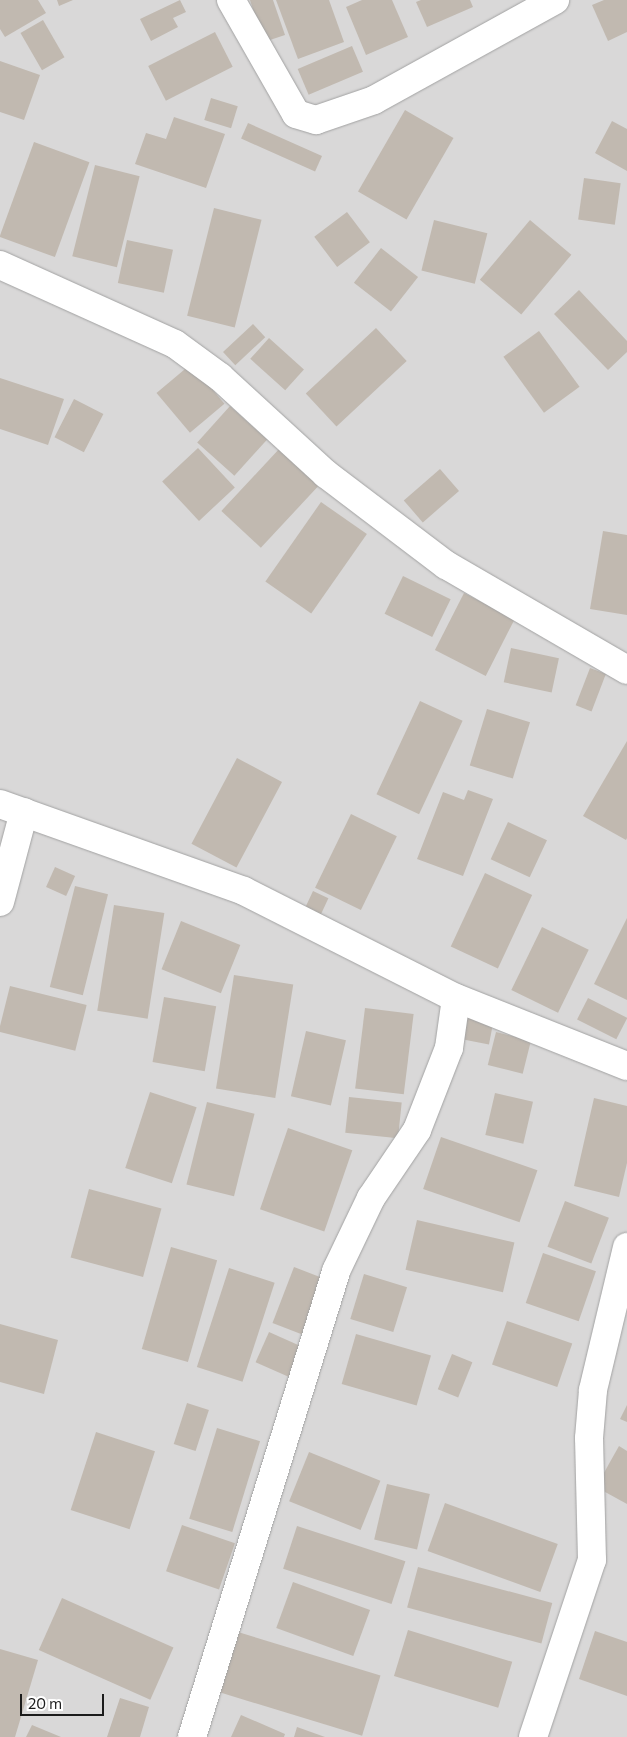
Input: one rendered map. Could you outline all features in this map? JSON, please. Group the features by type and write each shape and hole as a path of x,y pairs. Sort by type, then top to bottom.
{"street":[{"path":"231,0 296,114 316,120 374,100 555,0"},
{"path":"0,265 175,344 220,377 326,474 446,565 627,670"},
{"path":"0,902 12,808 244,891 456,998 627,1066"},
{"path":"192,1737 336,1271 371,1198 417,1130 449,1048 456,998"},
{"path":"533,1737 592,1560 589,1438 593,1390 627,1247"}],"shaded area":[{"path":"0,0 627,0 627,1737 0,1737"}],"building":[{"path":"0,0 38,0 46,13 5,37 0,29"},
{"path":"57,0 73,0 59,6"},
{"path":"180,0 186,12 173,18 178,27 151,41 140,19"},
{"path":"250,0 273,0 285,35 264,42"},
{"path":"276,0 329,0 344,42 298,59"},
{"path":"362,0 392,0 408,37 366,55 346,7"},
{"path":"421,0 470,0 473,7 427,27 416,2"},
{"path":"604,0 627,0 627,32 608,41 592,5"},
{"path":"43,20 64,57 42,70 20,33"},
{"path":"215,32 233,67 166,101 148,66"},
{"path":"352,46 363,72 309,95 298,69"},
{"path":"0,61 40,75 24,120 0,112"},
{"path":"211,98 238,106 231,128 204,120"},
{"path":"405,110 453,138 406,219 358,191"},
{"path":"174,117 225,134 206,188 135,164 146,133 166,139"},
{"path":"612,121 627,129 627,171 595,153"},
{"path":"248,123 322,156 315,171 241,139"},
{"path":"34,142 89,162 55,257 0,237"},
{"path":"95,165 140,176 117,267 72,256"},
{"path":"584,178 621,183 615,225 578,220"},
{"path":"214,208 262,220 235,328 187,316"},
{"path":"347,212 370,242 337,267 314,237"},
{"path":"434,220 487,233 475,284 421,270"},
{"path":"530,220 571,255 521,314 480,280"},
{"path":"127,240 173,250 164,293 118,283"},
{"path":"381,248 418,277 391,312 354,283"},
{"path":"579,290 627,341 627,352 608,370 554,314"},
{"path":"253,324 265,337 235,365 223,352"},
{"path":"376,328 407,361 336,426 306,393"},
{"path":"539,331 580,387 544,413 503,357"},
{"path":"269,338 304,369 285,390 250,359"},
{"path":"191,364 224,404 190,433 157,393"},
{"path":"0,378 64,399 48,445 0,429"},
{"path":"74,399 103,414 84,452 54,437"},
{"path":"230,406 267,439 234,476 197,442"},
{"path":"198,448 235,487 199,521 162,481"},
{"path":"280,448 319,485 261,548 221,511"},
{"path":"440,469 459,491 423,522 404,500"},
{"path":"321,502 367,534 311,614 265,581"},
{"path":"603,531 627,535 627,615 590,609"},
{"path":"403,576 451,599 432,637 385,614"},
{"path":"464,593 515,619 486,676 435,650"},
{"path":"511,648 559,658 552,692 504,682"},
{"path":"590,668 606,674 592,711 576,705"},
{"path":"420,701 463,721 419,814 376,794"},
{"path":"487,709 530,722 513,779 470,765"},
{"path":"627,741 627,838 626,840 583,816"},
{"path":"237,758 282,782 236,868 191,844"},
{"path":"468,790 493,799 463,876 417,859 443,792 464,800"},
{"path":"351,814 397,836 361,910 315,888"},
{"path":"508,822 547,840 530,877 491,859"},
{"path":"55,867 75,876 66,896 46,887"},
{"path":"485,873 532,895 498,968 451,946"},
{"path":"75,886 108,894 83,995 50,987"},
{"path":"313,891 328,898 320,917 304,910"},
{"path":"114,905 164,913 148,1019 97,1011"},
{"path":"627,918 627,1000 594,984"},
{"path":"181,921 240,945 221,993 162,969"},
{"path":"542,927 589,950 558,1013 511,990"},
{"path":"234,975 293,984 275,1098 216,1089"},
{"path":"10,986 87,1005 75,1051 0,1032"},
{"path":"164,997 216,1006 205,1071 153,1062"},
{"path":"588,998 627,1018 616,1039 577,1019"},
{"path":"365,1008 414,1014 404,1094 355,1088"},
{"path":"468,1016 494,1021 489,1045 463,1040"},
{"path":"306,1031 346,1040 331,1106 291,1096"},
{"path":"496,1032 531,1041 523,1074 488,1065"},
{"path":"150,1092 197,1107 172,1183 125,1168"},
{"path":"495,1093 533,1102 523,1144 485,1135"},
{"path":"349,1097 402,1103 398,1138 345,1133"},
{"path":"594,1098 627,1106 627,1163 619,1197 574,1186"},
{"path":"207,1102 255,1114 234,1196 186,1184"},
{"path":"288,1128 352,1150 324,1231 260,1209"},
{"path":"441,1137 537,1170 520,1222 423,1189"},
{"path":"89,1189 161,1208 143,1277 71,1258"},
{"path":"565,1201 609,1218 591,1264 547,1247"},
{"path":"417,1220 514,1242 503,1292 406,1270"},
{"path":"171,1247 217,1260 188,1362 142,1349"},
{"path":"543,1253 596,1271 579,1321 526,1303"},
{"path":"294,1267 326,1279 304,1335 272,1323"},
{"path":"229,1268 275,1283 243,1382 197,1367"},
{"path":"364,1274 407,1287 393,1332 350,1319"},
{"path":"507,1321 572,1343 557,1387 492,1364"},
{"path":"0,1324 58,1340 44,1394 0,1382"},
{"path":"269,1332 311,1351 298,1381 256,1362"},
{"path":"356,1334 431,1355 417,1405 342,1384"},
{"path":"452,1354 472,1362 458,1397 438,1389"},
{"path":"187,1403 209,1410 196,1451 174,1444"},
{"path":"627,1405 627,1422 620,1419"},
{"path":"217,1428 260,1441 232,1532 189,1519"},
{"path":"96,1432 155,1451 130,1529 71,1510"},
{"path":"619,1446 627,1451 627,1504 596,1487"},
{"path":"309,1452 380,1481 361,1530 289,1501"},
{"path":"387,1484 430,1494 417,1549 374,1540"},
{"path":"445,1503 558,1544 540,1592 428,1551"},
{"path":"182,1525 235,1543 219,1590 166,1571"},
{"path":"297,1526 405,1561 392,1604 283,1569"},
{"path":"418,1567 552,1603 541,1644 407,1608"},
{"path":"293,1582 370,1610 353,1656 276,1628"},
{"path":"62,1598 173,1648 150,1700 39,1650"},
{"path":"408,1630 512,1662 498,1708 394,1676"},
{"path":"595,1631 627,1642 627,1696 579,1679"},
{"path":"238,1632 380,1676 362,1736 220,1692"},
{"path":"0,1649 38,1660 15,1737 0,1737"},
{"path":"120,1698 149,1707 140,1737 107,1737"},
{"path":"241,1715 285,1734 284,1737 231,1737"},
{"path":"32,1725 61,1737 26,1737"},
{"path":"297,1727 325,1737 294,1737"}]}
